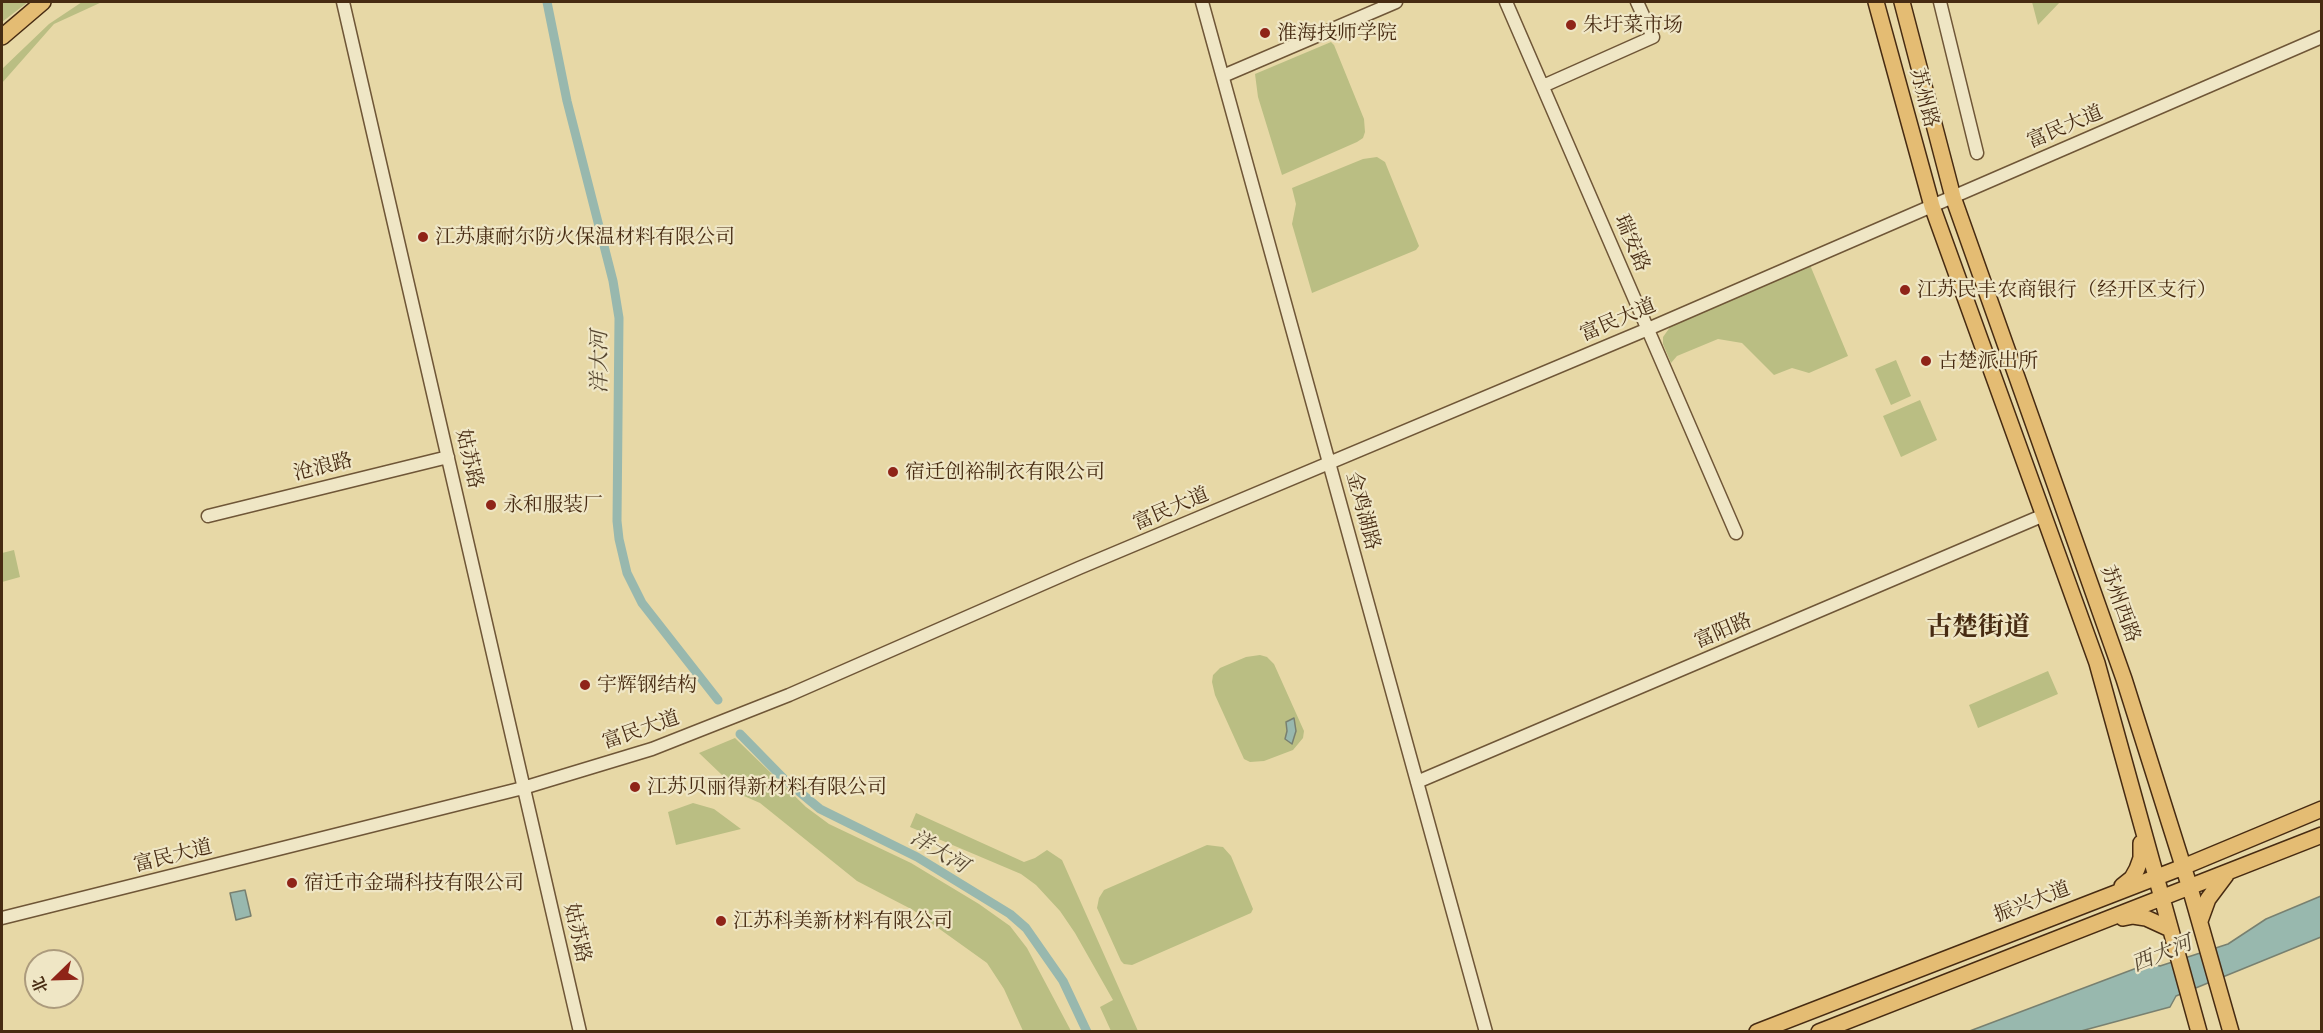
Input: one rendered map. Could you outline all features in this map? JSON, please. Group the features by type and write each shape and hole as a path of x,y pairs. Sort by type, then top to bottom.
{"main road":[{"path":"2,37 43,2"},
{"name":"苏州路","path":"1876,2 1932,206"},
{"name":"苏州路","path":"1902,2 1953,197"},
{"name":"苏州西路","path":"1953,197 2124,679 2190,888 2230,1032"},
{"path":"1932,206 2097,663 2199,1032"},
{"name":"振兴大道","path":"1757,1032 2183,867 2322,809"},
{"path":"2102,898 2127,883 2137,869 2141,858 2140,822"},
{"path":"1819,1032 2322,835"},
{"path":"2145,841 2173,836 2188,850 2214,854"},
{"path":"2201,926 2208,899 2228,872"},
{"path":"2100,922 2133,916 2157,922 2171,934"}],"street":[{"name":"姑苏路","path":"343,2 580,1032"},
{"name":"金鸡湖路","path":"1202,2 1486,1032"},
{"path":"1223,76 1395,2"},
{"name":"瑞安路","path":"1506,2 1736,533"},
{"path":"1543,86 1653,37 1638,2"},
{"path":"1940,2 1977,153"},
{"name":"富民大道","path":"2,918 523,788 652,749 789,695 1079,568 1648,329 2322,37"},
{"name":"沧浪路","path":"208,516 448,457"},
{"name":"富阳路","path":"1418,782 2044,515"}],"green space":[{"path":"2,2 28,2 2,22"},
{"path":"82,2 102,2 54,24 2,83 2,69 49,24"},
{"path":"2032,2 2060,2 2038,25"},
{"path":"1331,42 1364,119 1363,138 1282,175 1258,97 1255,74"},
{"path":"1377,157 1385,162 1419,246 1416,250 1312,293 1292,224 1296,204 1292,188 1363,159"},
{"path":"1810,265 1848,356 1809,373 1792,368 1774,375 1742,343 1718,339 1677,356 1671,363 1663,344 1663,337 1673,323"},
{"path":"1896,360 1911,396 1891,405 1875,369"},
{"path":"1920,400 1937,440 1901,457 1883,416"},
{"path":"14,550 20,577 2,582 2,553"},
{"path":"1260,655 1267,657 1274,664 1304,731 1303,738 1293,750 1264,761 1250,762 1244,759 1215,695 1212,682 1213,675 1220,668 1246,657"},
{"path":"2048,671 2058,694 1978,728 1969,705"},
{"path":"735,738 806,807 829,824 911,863 979,904 1010,926 1027,948 1071,1031 1023,1031 1004,989 987,963 913,910 857,881 760,803 744,796 699,753"},
{"path":"693,803 714,809 741,829 676,845 668,812"},
{"path":"916,813 1024,862 1047,850 1062,860 1138,1031 1111,1031 1100,1007 1113,1000 1075,933 1060,911 1036,885 1021,874 910,827"},
{"path":"1207,845 1223,847 1231,856 1253,909 1251,913 1132,965 1124,964 1097,908 1104,890"}],"water":[{"path":"1294,718 1296,731 1292,744 1285,739 1286,722"},
{"path":"245,890 251,916 236,920 230,893"},
{"path":"2321,896 2321,937 2176,996 2170,1007 2081,1031 1967,1032 2150,963 2160,966 2228,944 2266,919"}],"waterway":[{"name":"洋大河","path":"547,2 567,101 613,281 619,318 617,521 627,573 642,603 718,700"},
{"name":"洋大河","path":"740,734 784,779 820,809 917,857 1010,914 1026,928 1063,981 1087,1032"}],"place":[{"name":"朱圩菜市场","path":"1571,25"},
{"name":"淮海技师学院","path":"1265,33"},
{"name":"江苏康耐尔防火保温材料有限公司","path":"423,237"},
{"name":"江苏民丰农商银行（经开区支行）","path":"1905,290"},
{"name":"古楚派出所","path":"1926,361"},
{"name":"宿迁创裕制衣有限公司","path":"893,472"},
{"name":"永和服装厂","path":"491,505"},
{"name":"宇辉钢结构","path":"585,685"},
{"name":"江苏贝丽得新材料有限公司","path":"635,787"},
{"name":"宿迁市金瑞科技有限公司","path":"292,883"},
{"name":"江苏科美新材料有限公司","path":"721,921"}],"district":[{"name":"古楚街道","path":"1978,627"}],"water label":[{"name":"西大河","path":"2162,954"}]}
